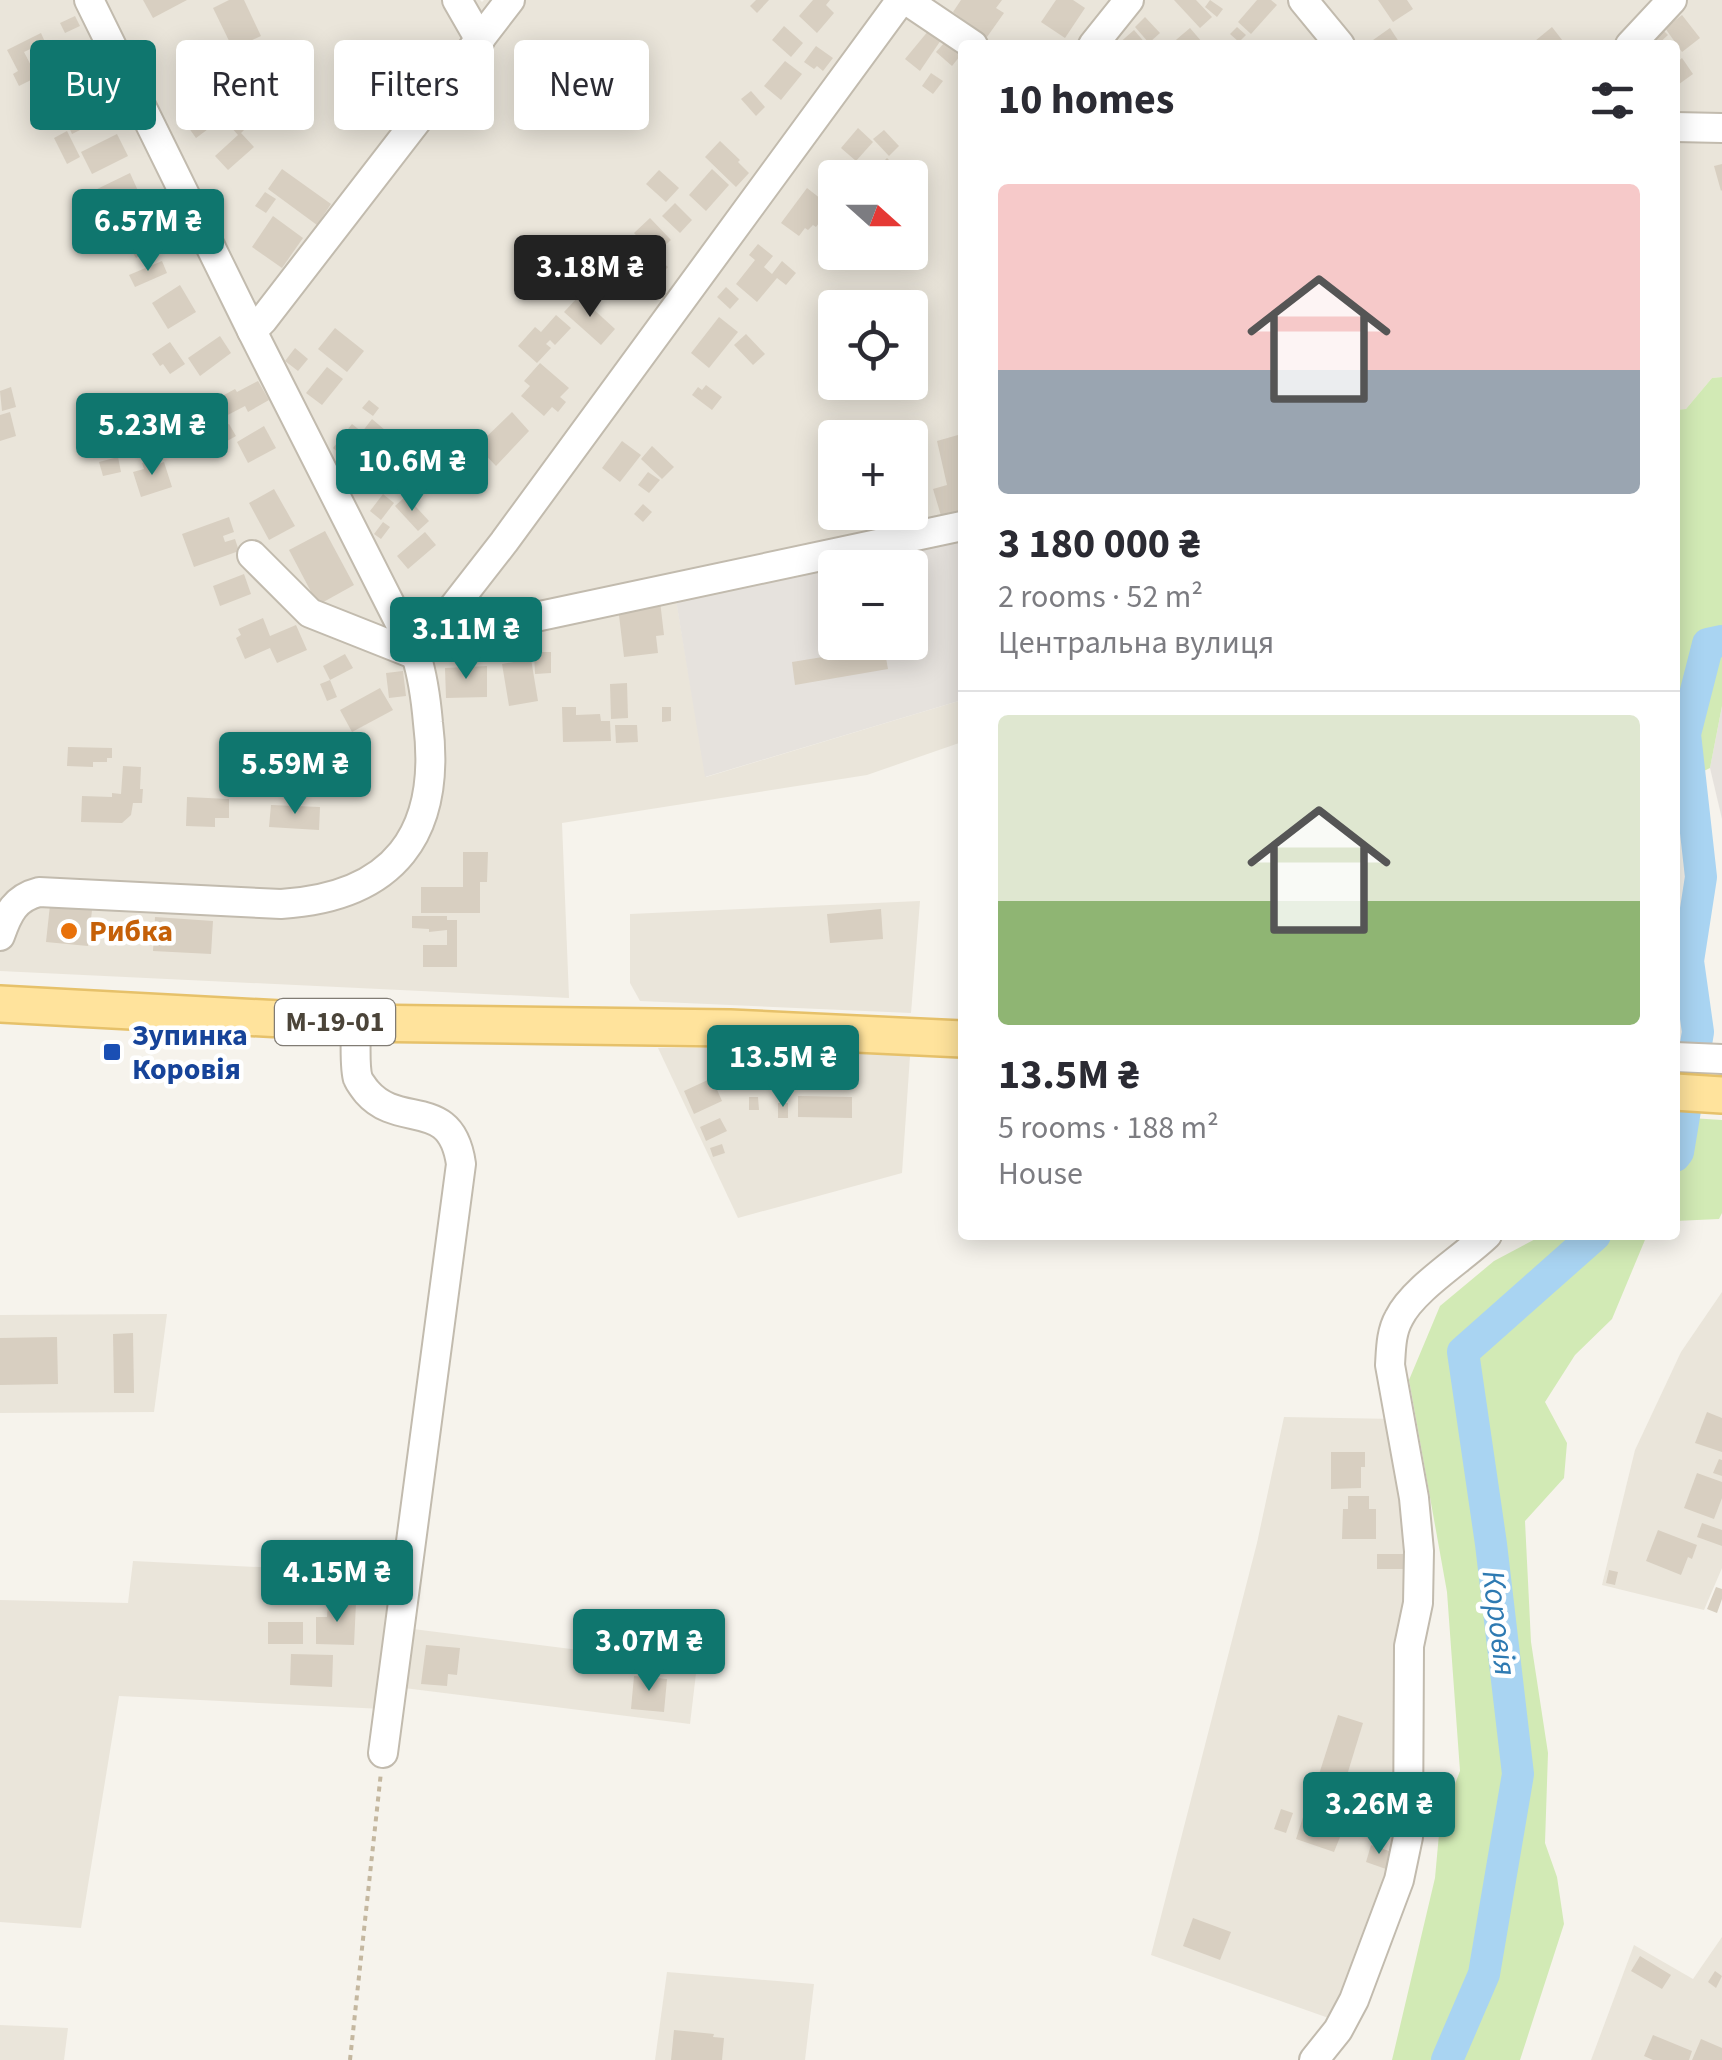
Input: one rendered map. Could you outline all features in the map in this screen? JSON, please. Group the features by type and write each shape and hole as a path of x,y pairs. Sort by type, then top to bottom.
{"main road":[{"name":"М-19-01","path":"0,1004 356,1022 730,1028 958,1038"},
{"path":"1680,1092 1722,1094"}],"street":[{"path":"0,936 6,908 30,894 52,891 246,903 300,903 339,895 379,874 408,846 426,803 430,764 429,730 416,654 89,0"},
{"path":"457,0 480,40 510,0"},
{"path":"416,654 504,542 904,0 965,40"},
{"path":"1097,40 1129,0"},
{"path":"1303,0 1336,40"},
{"path":"1635,40 1672,0"},
{"path":"1680,127 1722,128"},
{"path":"252,331 410,130"},
{"path":"438,629 496,625 958,527"},
{"path":"252,555 310,613 416,654"},
{"path":"356,1022 358,1080 378,1102 439,1122 450,1131 459,1148 461,1164 383,1753"},
{"path":"1314,2060 1338,2030 1354,2000 1399,1880 1408,1837 1409,1646 1418,1603 1418,1551 1414,1498 1390,1365 1391,1346 1397,1321 1408,1302 1481,1240"}],"path":[{"path":"350,2060 383,1753"}],"shaded area":[{"path":"0,0 1722,0 1722,377 1712,378 1686,409 1680,410 1680,40 958,40 958,533 877,550 818,550 818,563 675,593 706,777 958,701 958,743 867,775 562,823 569,998 0,971"},
{"path":"958,533 958,701 705,777 675,594 818,563 818,660 928,660 928,550 879,550"},
{"path":"1722,706 1722,819 1710,768"},
{"path":"920,901 911,1013 640,1001 630,983 630,914"},
{"path":"658,1048 773,1048 910,1056 902,1173 738,1218"},
{"path":"1722,1292 1722,1568 1704,1610 1602,1585 1635,1450 1681,1352"},
{"path":"167,1314 154,1412 0,1413 0,1315"},
{"path":"1284,1417 1396,1419 1410,1499 1404,1837 1337,2021 1151,1955 1257,1543"},
{"path":"133,1561 401,1574 383,1709 119,1696 81,1928 0,1922 0,1600 128,1603"},
{"path":"405,1628 697,1665 690,1724 396,1687"},
{"path":"1722,1937 1722,2060 1591,2060 1634,1945 1693,1979"},
{"path":"667,1972 814,1984 805,2060 655,2060"},
{"path":"0,2025 68,2028 64,2060 0,2060"}],"green space":[{"path":"1722,377 1722,706 1710,768 1680,783 1680,410 1686,409 1712,378"},
{"path":"1680,1117 1722,1120 1719,1219 1680,1221"},
{"path":"1534,1240 1645,1240 1612,1319 1575,1355 1545,1402 1567,1443 1564,1478 1525,1521 1531,1642 1548,1753 1545,1843 1557,1877 1564,1924 1520,2060 1392,2060 1435,1878 1440,1823 1460,1771 1447,1592 1409,1380 1440,1306 1494,1261"}],"building":[{"path":"143,0 187,0 153,18"},
{"path":"229,0 244,0 261,36 229,40 213,8"},
{"path":"756,0 769,0 757,13 750,6"},
{"path":"813,0 830,0 826,5 834,13 817,33 799,16"},
{"path":"961,0 1002,0 996,8 1004,13 987,37 953,12"},
{"path":"1056,0 1073,0 1085,8 1065,38 1041,22"},
{"path":"1174,0 1196,0 1212,17 1200,28"},
{"path":"1210,0 1223,9 1217,17 1205,7"},
{"path":"1257,0 1271,0 1277,5 1251,34 1238,22"},
{"path":"1378,0 1407,0 1413,9 1393,22"},
{"path":"1682,15 1700,38 1682,52 1680,40 1674,40 1665,28"},
{"path":"75,16 80,26 65,33 60,23"},
{"path":"1145,17 1160,33 1146,40 1135,27"},
{"path":"784,26 803,43 791,57 772,40"},
{"path":"1659,26 1668,35 1662,40 1644,39"},
{"path":"1237,27 1246,35 1237,40 1230,34"},
{"path":"1552,27 1562,40 1536,40"},
{"path":"1190,28 1200,40 1176,40"},
{"path":"1390,28 1398,40 1373,40"},
{"path":"929,30 941,40 920,71 905,59"},
{"path":"1134,30 1143,40 1123,40"},
{"path":"41,33 44,40 30,40 30,49 24,52 30,64 30,80 19,86 13,74 18,71 7,50"},
{"path":"944,43 958,58 952,66 936,52"},
{"path":"816,46 833,58 823,71 804,62"},
{"path":"1680,60 1693,74 1680,83"},
{"path":"785,61 802,74 781,100 764,86"},
{"path":"931,73 943,81 933,94 922,86"},
{"path":"751,91 765,107 756,116 741,99"},
{"path":"858,128 873,142 857,160 841,148"},
{"path":"190,130 207,130 196,138"},
{"path":"234,130 244,130 241,133 254,147 228,170 215,156 238,135"},
{"path":"884,130 899,146 889,156 873,139"},
{"path":"67,131 80,157 67,164 54,138"},
{"path":"117,134 128,156 92,174 81,152"},
{"path":"720,141 749,173 736,187 705,157"},
{"path":"1722,164 1722,190 1721,191 1714,166"},
{"path":"282,169 331,204 317,225 268,189"},
{"path":"712,169 729,185 706,211 689,195"},
{"path":"659,170 679,188 666,202 646,184"},
{"path":"130,173 139,193 101,212 91,192"},
{"path":"807,188 818,197 816,227 805,228 799,236 781,223"},
{"path":"265,192 276,199 266,213 255,206"},
{"path":"675,203 692,220 680,233 662,216"},
{"path":"153,214 167,240 136,258 121,232"},
{"path":"273,216 303,238 282,268 252,247"},
{"path":"650,218 671,240 654,255 668,267 645,292 629,278 652,252 634,233"},
{"path":"758,244 773,256 764,267 772,274 782,261 796,273 786,285 777,278 757,302 736,284 755,260 749,255"},
{"path":"162,261 167,273 135,287 129,275"},
{"path":"180,285 196,312 168,329 152,303"},
{"path":"726,287 739,299 730,309 717,297"},
{"path":"579,296 615,329 601,345 564,312"},
{"path":"556,315 571,328 555,345 550,340 546,344 551,348 537,363 518,346 535,327 541,332"},
{"path":"719,317 738,332 709,368 691,353"},
{"path":"335,328 364,351 347,372 318,349"},
{"path":"746,334 765,354 753,365 734,345"},
{"path":"220,336 231,353 200,376 188,358"},
{"path":"170,342 185,364 170,374 152,354"},
{"path":"295,348 308,359 298,371 285,361"},
{"path":"540,363 569,388 560,397 566,402 558,412 552,407 544,416 521,396 530,386 524,381"},
{"path":"327,367 343,379 322,405 306,393"},
{"path":"258,381 269,400 248,412 245,406 222,418 213,401"},
{"path":"706,385 722,397 712,410 692,395 698,387 702,390"},
{"path":"11,387 16,407 2,411 0,391"},
{"path":"369,400 379,408 373,416 362,408"},
{"path":"153,409 178,435 171,442 151,420 146,422 149,433 116,443 110,421"},
{"path":"10,412 16,436 0,441 0,415"},
{"path":"512,412 529,431 496,466 477,446"},
{"path":"222,418 236,436 220,445 209,425"},
{"path":"372,419 392,436 382,449 364,434 344,458 333,448 352,424 362,432"},
{"path":"264,426 276,448 248,463 237,442"},
{"path":"958,435 958,514 942,519 933,489 947,485 937,441"},
{"path":"622,441 641,455 620,482 602,468"},
{"path":"652,446 674,467 662,479 641,459"},
{"path":"382,449 397,461 375,487 361,475"},
{"path":"118,457 121,472 103,476 99,462"},
{"path":"153,459 155,465 164,462 172,487 141,497 133,472 144,469 142,463"},
{"path":"648,472 660,480 649,493 638,485"},
{"path":"274,489 295,526 269,540 249,503"},
{"path":"383,494 394,503 381,520 370,511"},
{"path":"406,496 429,521 418,531 395,506"},
{"path":"643,504 652,512 643,522 634,514"},
{"path":"229,517 234,532 223,536 225,542 235,539 239,551 194,567 182,534"},
{"path":"383,522 390,527 381,539 374,534"},
{"path":"325,531 354,585 318,605 289,550"},
{"path":"425,532 436,545 408,569 397,556"},
{"path":"244,574 251,594 220,606 213,586"},
{"path":"660,601 664,635 656,636 658,653 624,657 618,607"},
{"path":"263,618 270,636 296,625 307,650 277,663 270,648 245,659 236,638 241,635 238,629"},
{"path":"534,652 551,652 551,673 535,674"},
{"path":"345,654 353,668 330,680 323,666"},
{"path":"818,658 886,660 888,669 795,685 792,662"},
{"path":"531,659 538,701 509,706 502,664"},
{"path":"487,666 487,697 446,698 445,668"},
{"path":"403,671 406,696 389,698 386,673"},
{"path":"330,680 337,697 327,701 320,684"},
{"path":"627,683 628,718 611,719 610,684"},
{"path":"380,688 393,710 352,732 340,710"},
{"path":"562,707 576,707 576,715 600,714 601,721 610,721 611,741 563,742"},
{"path":"662,707 671,707 671,721 662,722"},
{"path":"615,725 637,725 638,742 616,743"},
{"path":"68,747 112,748 112,758 93,762 93,767 67,766"},
{"path":"123,766 141,767 142,803 133,803 131,815 122,823 81,822 82,796 121,794"},
{"path":"187,797 229,799 229,818 215,818 215,827 186,826"},
{"path":"271,805 320,807 319,830 269,827"},
{"path":"463,852 488,852 487,882 480,882 480,913 421,913 421,887 463,887"},
{"path":"50,905 92,910 88,946 46,942"},
{"path":"881,909 883,939 830,943 827,914"},
{"path":"412,916 447,916 447,920 457,920 457,967 423,967 423,945 447,945 447,930 429,932 412,928"},
{"path":"155,917 213,921 211,954 153,951"},
{"path":"712,1078 722,1101 694,1114 684,1091"},
{"path":"784,1079 792,1079 792,1092 784,1092"},
{"path":"798,1096 852,1097 852,1118 798,1117"},
{"path":"749,1097 758,1097 759,1110 749,1110"},
{"path":"778,1103 788,1103 788,1118 778,1118"},
{"path":"720,1118 727,1131 706,1141 700,1127"},
{"path":"722,1144 725,1153 713,1157 710,1148"},
{"path":"133,1333 134,1393 114,1393 113,1334"},
{"path":"57,1337 58,1384 0,1385 0,1338"},
{"path":"1707,1412 1722,1418 1722,1452 1695,1443"},
{"path":"1331,1452 1365,1452 1361,1488 1331,1489"},
{"path":"1719,1459 1722,1460 1722,1476 1713,1473"},
{"path":"1697,1473 1722,1482 1722,1498 1714,1519 1684,1508"},
{"path":"1348,1496 1369,1496 1369,1509 1376,1509 1376,1539 1342,1539 1343,1509 1348,1509"},
{"path":"1702,1523 1722,1530 1722,1546 1697,1537"},
{"path":"1658,1530 1697,1545 1681,1575 1646,1561"},
{"path":"1377,1554 1403,1554 1404,1569 1377,1569"},
{"path":"1609,1570 1618,1572 1615,1585 1606,1583"},
{"path":"1716,1587 1722,1589 1717,1613 1707,1609"},
{"path":"328,1602 356,1603 354,1645 316,1644 316,1617 327,1617"},
{"path":"268,1622 303,1622 303,1644 268,1644"},
{"path":"426,1645 460,1648 457,1675 448,1674 447,1686 421,1684"},
{"path":"291,1654 333,1655 332,1687 290,1685"},
{"path":"634,1676 667,1679 664,1712 631,1709"},
{"path":"1338,1715 1363,1723 1340,1798 1314,1790"},
{"path":"1281,1809 1293,1813 1286,1833 1274,1829"},
{"path":"1304,1814 1337,1826 1334,1835 1340,1837 1334,1852 1296,1839"},
{"path":"1371,1845 1392,1852 1386,1869 1366,1862"},
{"path":"1193,1918 1231,1932 1220,1960 1183,1946"},
{"path":"1640,1956 1671,1975 1662,1989 1631,1971"},
{"path":"1715,1971 1722,1976 1716,1988 1708,1982"},
{"path":"674,2030 724,2038 722,2060 671,2060"},
{"path":"1653,2035 1692,2051 1689,2060 1653,2060 1644,2056"},
{"path":"1701,2039 1722,2048 1722,2060 1692,2060"}],"waterway":[{"name":"Коровія","path":"1680,1140 1698,1032 1688,961 1701,877 1685,734 1708,644 1722,641"},
{"name":"Коровія","path":"1447,2060 1484,1974 1518,1774 1463,1352 1589,1240"}],"place":[{"name":"Рибка","path":"69,931"},
{"name":"Зупинка Коровія","path":"112,1052"}]}
